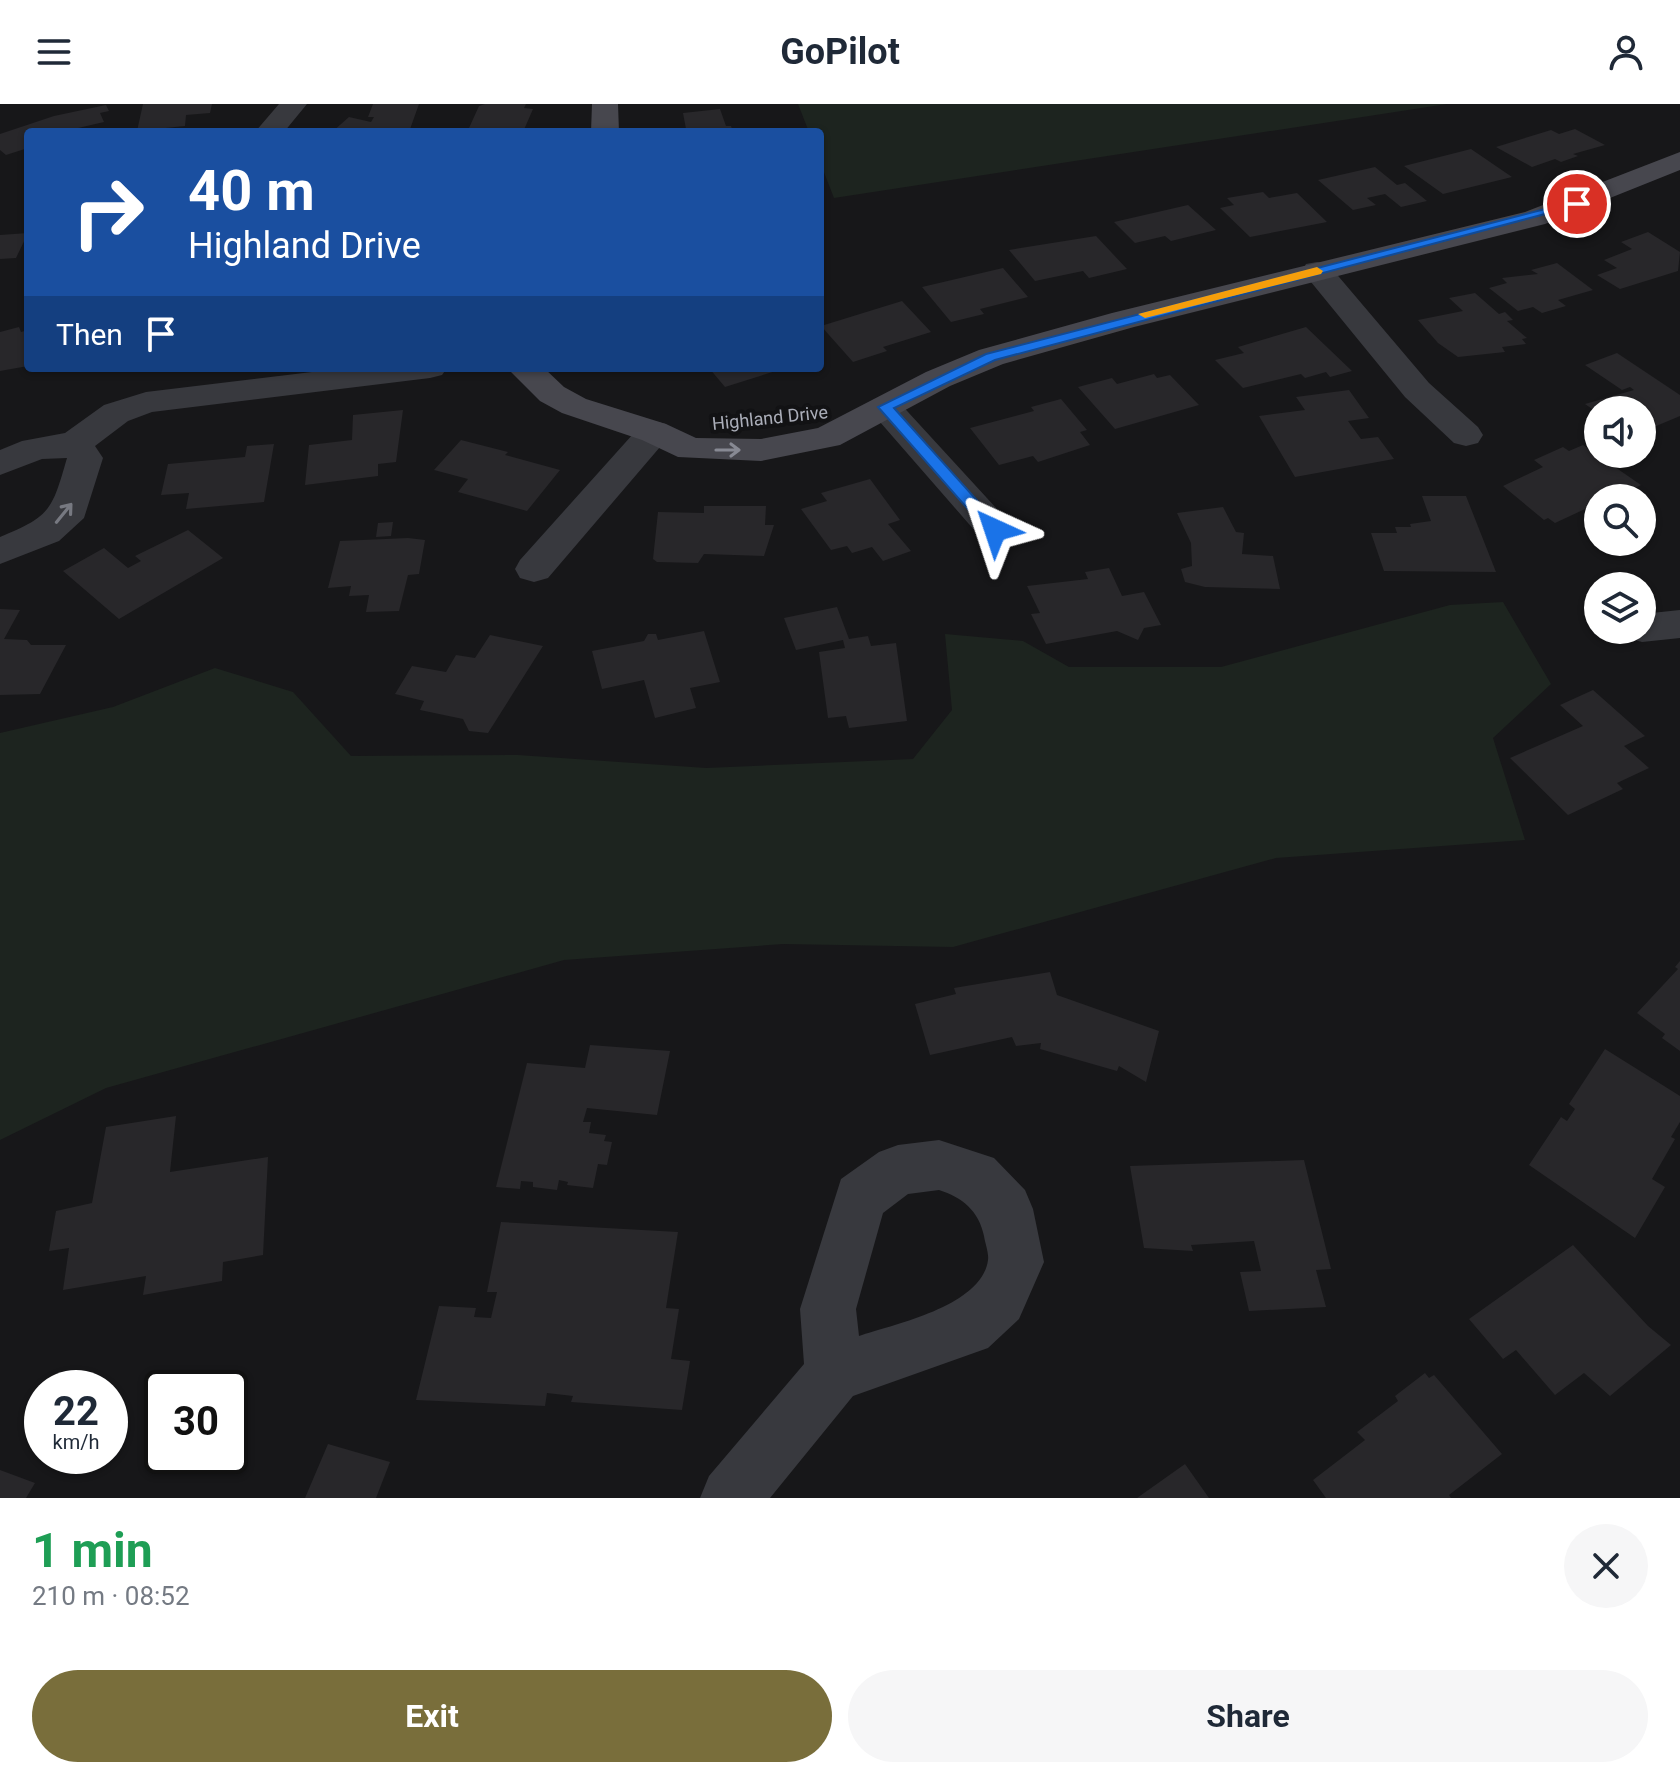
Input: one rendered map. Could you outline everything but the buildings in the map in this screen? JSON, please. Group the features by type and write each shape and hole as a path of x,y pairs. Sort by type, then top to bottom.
{"street":[{"path":"273,128 294,104"},
{"path":"605,104 605,128"},
{"name":"Highland Drive","path":"528,372 552,394 574,406 654,432 690,449 761,450 828,437 991,357 1317,271 1535,218 1680,160"},
{"path":"1317,271 1417,390 1466,435"},
{"path":"0,464 34,449 75,443 116,413 146,402 397,372"},
{"path":"885,407 995,530"},
{"path":"534,569 654,432"},
{"path":"0,551 46,532 71,509 85,458 75,443"},
{"path":"1656,627 1680,624"},
{"path":"731,1498 834,1373"}],"shaded area":[{"path":"798,104 1447,104 834,198 824,172 824,128 807,128"},
{"path":"1503,602 1551,684 1493,738 1525,840 1276,858 953,947 783,944 564,960 106,1088 0,1140 0,733 113,707 215,668 293,692 351,756 518,755 706,768 913,759 952,710 945,634 1023,641 1069,667 1221,667 1450,605"}],"slow traffic":[{"path":"1145,314 1317,271"}],"route":[{"path":"995,530 885,407 938,379 991,357 1123,320 1535,218 1577,204"}]}
